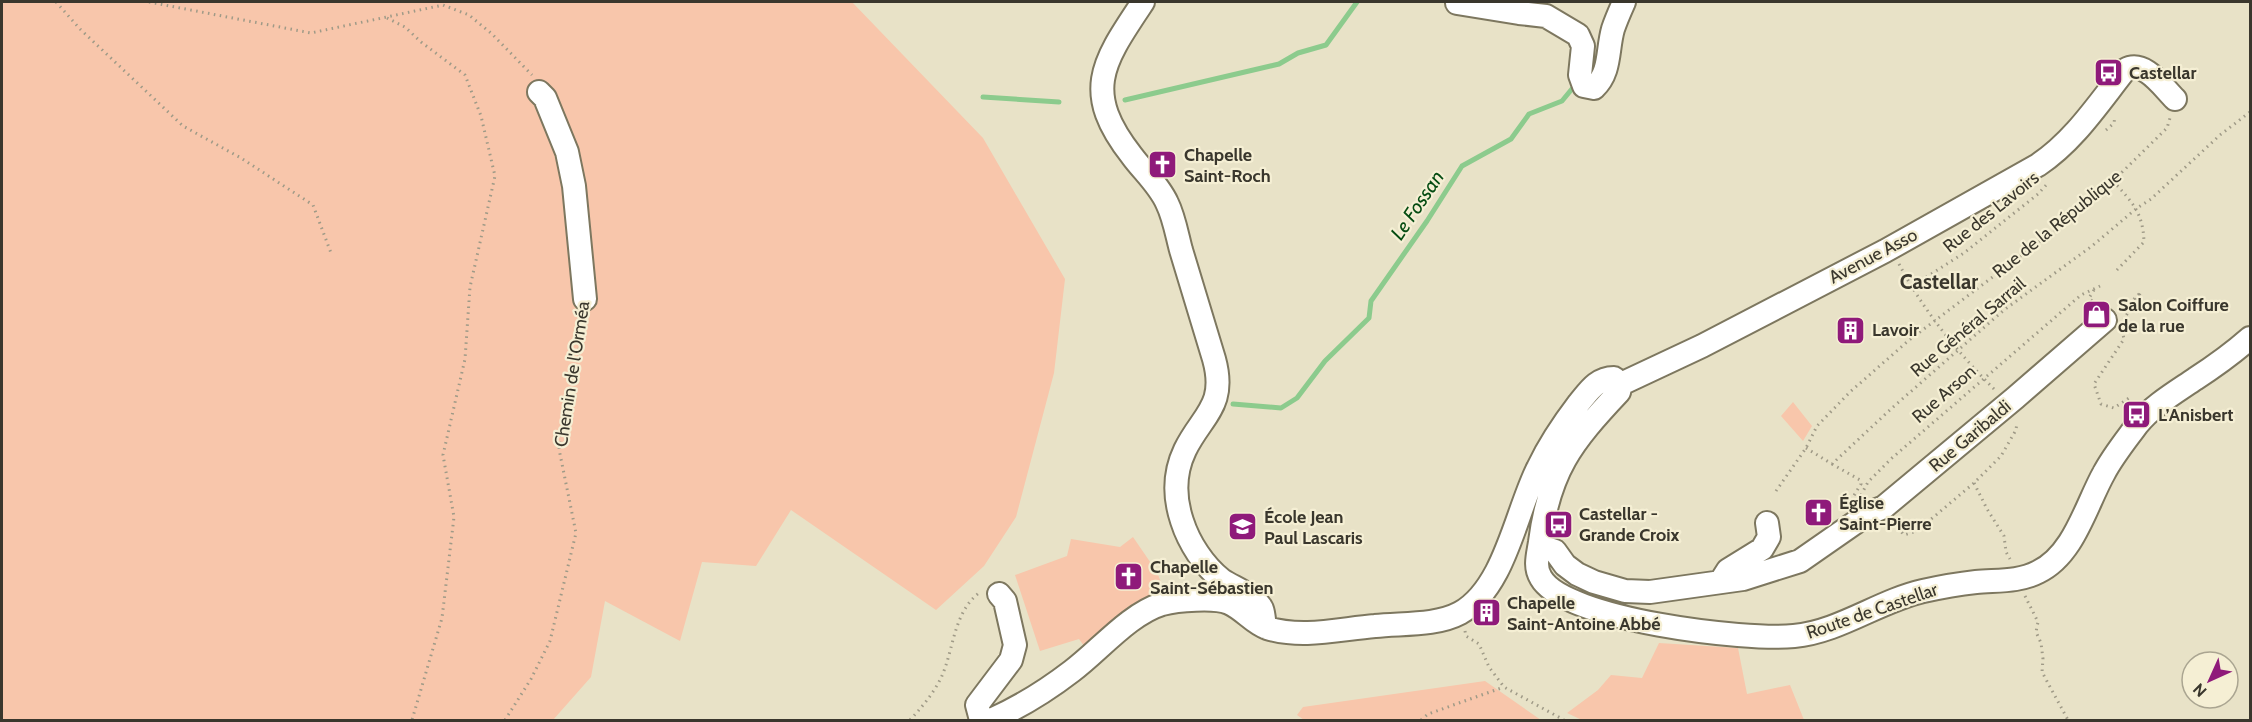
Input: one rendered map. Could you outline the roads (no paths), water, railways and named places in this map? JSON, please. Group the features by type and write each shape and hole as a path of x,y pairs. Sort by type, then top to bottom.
{"street":[{"path":"1143,2 1115,43 1107,60 1102,81 1103,105 1112,127 1167,203 1215,363 1217,395 1210,414 1185,450 1176,477 1176,502 1182,524 1200,556 1222,579 1254,600 1262,610 1265,627"},
{"path":"1457,3 1546,16 1578,35 1583,46 1582,80 1593,88 1601,81 1608,66 1613,31 1624,2"},
{"name":"Avenue Asso","path":"1621,384 1702,346 1885,251 2038,165 2059,151 2125,70 2132,66 2141,67 2175,99"},
{"name":"Chemin de l'Orméa","path":"539,92 545,98 567,152 574,186 585,299"},
{"name":"Rue Garibaldi","path":"1540,546 1555,551 1565,565 1577,574 1625,591 1650,592 1743,579 1800,561 1869,513 1884,507 2105,320"},
{"name":"Route de Castellar","path":"1621,384 1619,392 1585,428 1560,465 1543,516 1536,567 1542,581 1558,594 1592,609 1654,625 1712,633 1792,636 1815,632 1909,594 1952,584 2020,579 2051,564 2062,553 2077,527 2105,470 2140,422 2167,398 2226,358 2250,338"},
{"path":"991,720 1021,706 1072,671 1137,617 1162,604 1207,599 1229,603 1265,627 1293,633 1322,633 1438,620 1460,613 1485,589 1504,557 1525,496 1555,436 1591,389 1603,378 1614,378 1621,384"},
{"path":"1720,581 1728,570 1762,549 1769,537 1767,523"},
{"path":"981,720 977,705 1011,660 1016,645 1005,602 999,594"}],"waterway":[{"path":"1125,100 1279,64 1298,53 1326,45 1357,2"},
{"name":"Le Fossan","path":"1233,404 1281,408 1297,398 1325,361 1369,318 1371,301 1462,166 1511,139 1529,114 1562,101 1576,84"},
{"path":"983,97 1059,102"}],"place":[{"name":"Castellar","path":"2108,73"},
{"name":"Chapelle Saint-Roch","path":"1163,165"},
{"name":"Salon Coiffure de la rue","path":"2097,315"},
{"name":"Lavoir","path":"1851,330"},
{"name":"L’Anisbert","path":"2137,415"},
{"name":"Église Saint-Pierre","path":"1818,513"},
{"name":"Castellar - Grande Croix","path":"1558,524"},
{"name":"École Jean Paul Lascaris","path":"1243,527"},
{"name":"Chapelle Saint-Sébastien","path":"1129,577"},
{"name":"Chapelle Saint-Antoine Abbé","path":"1486,613"}],"district":[{"name":"Castellar","path":"1939,281"}]}
